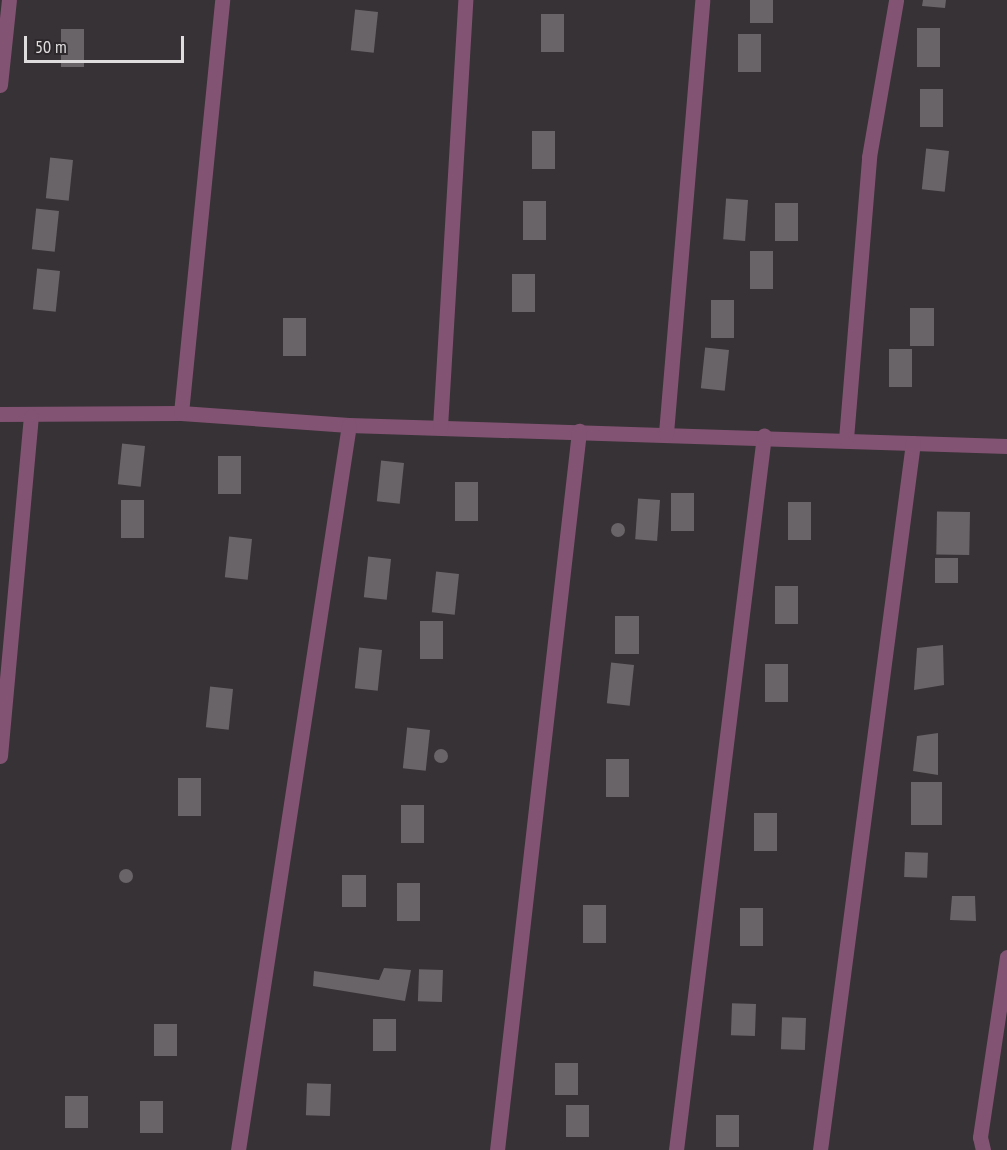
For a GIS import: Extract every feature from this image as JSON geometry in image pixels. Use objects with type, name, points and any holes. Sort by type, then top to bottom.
[{"type":"street","points":[[0,86],[9,0]]},
{"type":"street","points":[[181,413],[222,0]]},
{"type":"street","points":[[440,427],[465,0]]},
{"type":"street","points":[[666,433],[702,0]]},
{"type":"street","points":[[846,439],[869,157],[896,0]]},
{"type":"street","points":[[0,414],[31,416],[181,413],[349,425],[764,435],[1007,446]]},
{"type":"street","points":[[0,756],[31,416]]},
{"type":"street","points":[[238,1150],[349,425]]},
{"type":"street","points":[[496,1150],[579,431]]},
{"type":"street","points":[[676,1150],[764,435]]},
{"type":"street","points":[[820,1150],[913,443]]},
{"type":"street","points":[[983,1150],[981,1137],[1007,957]]},
{"type":"building","points":[[750,0],[773,0],[773,23],[750,23]]},
{"type":"building","points":[[923,0],[946,0],[945,8],[922,6]]},
{"type":"building","points":[[355,10],[378,12],[374,53],[351,50]]},
{"type":"building","points":[[541,14],[564,14],[564,52],[541,52]]},
{"type":"building","points":[[917,28],[940,28],[940,67],[917,67]]},
{"type":"building","points":[[61,29],[84,29],[84,67],[61,67]]},
{"type":"building","points":[[738,34],[761,34],[761,72],[738,72]]},
{"type":"building","points":[[920,89],[943,89],[943,127],[920,127]]},
{"type":"building","points":[[532,131],[555,131],[555,169],[532,169]]},
{"type":"building","points":[[926,149],[949,151],[945,192],[922,189]]},
{"type":"building","points":[[50,158],[73,160],[69,201],[46,198]]},
{"type":"building","points":[[726,198],[748,200],[745,241],[723,239]]},
{"type":"building","points":[[523,201],[546,201],[546,240],[523,240]]},
{"type":"building","points":[[775,203],[798,203],[798,241],[775,241]]},
{"type":"building","points":[[36,209],[59,211],[55,252],[32,249]]},
{"type":"building","points":[[750,251],[773,251],[773,289],[750,289]]},
{"type":"building","points":[[37,269],[60,271],[56,312],[33,309]]},
{"type":"building","points":[[512,274],[535,274],[535,312],[512,312]]},
{"type":"building","points":[[711,300],[734,300],[734,338],[711,338]]},
{"type":"building","points":[[910,308],[934,308],[934,346],[910,346]]},
{"type":"building","points":[[283,318],[306,318],[306,356],[283,356]]},
{"type":"building","points":[[705,347],[729,350],[725,391],[701,388]]},
{"type":"building","points":[[889,349],[912,349],[912,387],[889,387]]},
{"type":"building","points":[[122,444],[145,446],[141,487],[118,484]]},
{"type":"building","points":[[218,456],[241,456],[241,494],[218,494]]},
{"type":"building","points":[[381,461],[404,463],[400,504],[377,501]]},
{"type":"building","points":[[455,482],[478,482],[478,521],[455,521]]},
{"type":"building","points":[[671,493],[694,493],[694,531],[671,531]]},
{"type":"building","points":[[638,498],[660,500],[657,541],[635,539]]},
{"type":"building","points":[[121,500],[144,500],[144,538],[121,538]]},
{"type":"building","points":[[788,502],[811,502],[811,540],[788,540]]},
{"type":"building","points":[[937,511],[970,512],[969,555],[936,554]]},
{"type":"building","points":[[615,523],[621,523],[625,530],[621,537],[615,537],[611,533],[611,527]]},
{"type":"building","points":[[229,537],[252,539],[248,580],[225,577]]},
{"type":"building","points":[[368,557],[391,559],[387,600],[364,597]]},
{"type":"building","points":[[935,558],[958,558],[958,583],[935,583]]},
{"type":"building","points":[[436,572],[459,574],[455,615],[432,612]]},
{"type":"building","points":[[775,586],[798,586],[798,624],[775,624]]},
{"type":"building","points":[[615,616],[639,616],[639,654],[615,654]]},
{"type":"building","points":[[420,621],[443,621],[443,659],[420,659]]},
{"type":"building","points":[[943,645],[944,685],[914,690],[917,648]]},
{"type":"building","points":[[359,648],[382,650],[378,691],[355,688]]},
{"type":"building","points":[[611,663],[634,665],[630,706],[607,703]]},
{"type":"building","points":[[765,664],[788,664],[788,702],[765,702]]},
{"type":"building","points":[[210,687],[233,689],[229,730],[206,727]]},
{"type":"building","points":[[407,728],[430,730],[426,771],[403,768]]},
{"type":"building","points":[[938,733],[938,775],[913,771],[917,736]]},
{"type":"building","points":[[438,749],[444,749],[448,756],[444,763],[438,763],[434,759],[434,753]]},
{"type":"building","points":[[606,759],[629,759],[629,797],[606,797]]},
{"type":"building","points":[[178,778],[201,778],[201,816],[178,816]]},
{"type":"building","points":[[911,782],[942,782],[942,825],[911,825]]},
{"type":"building","points":[[401,805],[424,805],[424,843],[401,843]]},
{"type":"building","points":[[754,813],[777,813],[777,851],[754,851]]},
{"type":"building","points":[[905,852],[928,853],[927,878],[904,877]]},
{"type":"building","points":[[123,869],[129,869],[133,876],[129,883],[123,883],[119,879],[119,873]]},
{"type":"building","points":[[342,875],[366,875],[366,907],[342,907]]},
{"type":"building","points":[[397,883],[420,883],[420,921],[397,921]]},
{"type":"building","points":[[952,896],[975,896],[976,921],[950,920]]},
{"type":"building","points":[[583,905],[606,905],[606,943],[583,943]]},
{"type":"building","points":[[740,908],[763,908],[763,946],[740,946]]},
{"type":"building","points":[[384,968],[411,970],[405,1001],[313,986],[314,971],[379,980]]},
{"type":"building","points":[[419,969],[443,970],[442,1002],[418,1001]]},
{"type":"building","points":[[732,1003],[756,1004],[755,1036],[731,1035]]},
{"type":"building","points":[[782,1017],[806,1018],[805,1050],[781,1049]]},
{"type":"building","points":[[373,1019],[396,1019],[396,1051],[373,1051]]},
{"type":"building","points":[[154,1024],[177,1024],[177,1056],[154,1056]]},
{"type":"building","points":[[555,1063],[578,1063],[578,1095],[555,1095]]},
{"type":"building","points":[[307,1083],[331,1084],[330,1116],[306,1115]]},
{"type":"building","points":[[65,1096],[88,1096],[88,1128],[65,1128]]},
{"type":"building","points":[[140,1101],[163,1101],[163,1133],[140,1133]]},
{"type":"building","points":[[566,1105],[589,1105],[589,1137],[566,1137]]},
{"type":"building","points":[[716,1115],[739,1115],[739,1147],[716,1147]]}]
